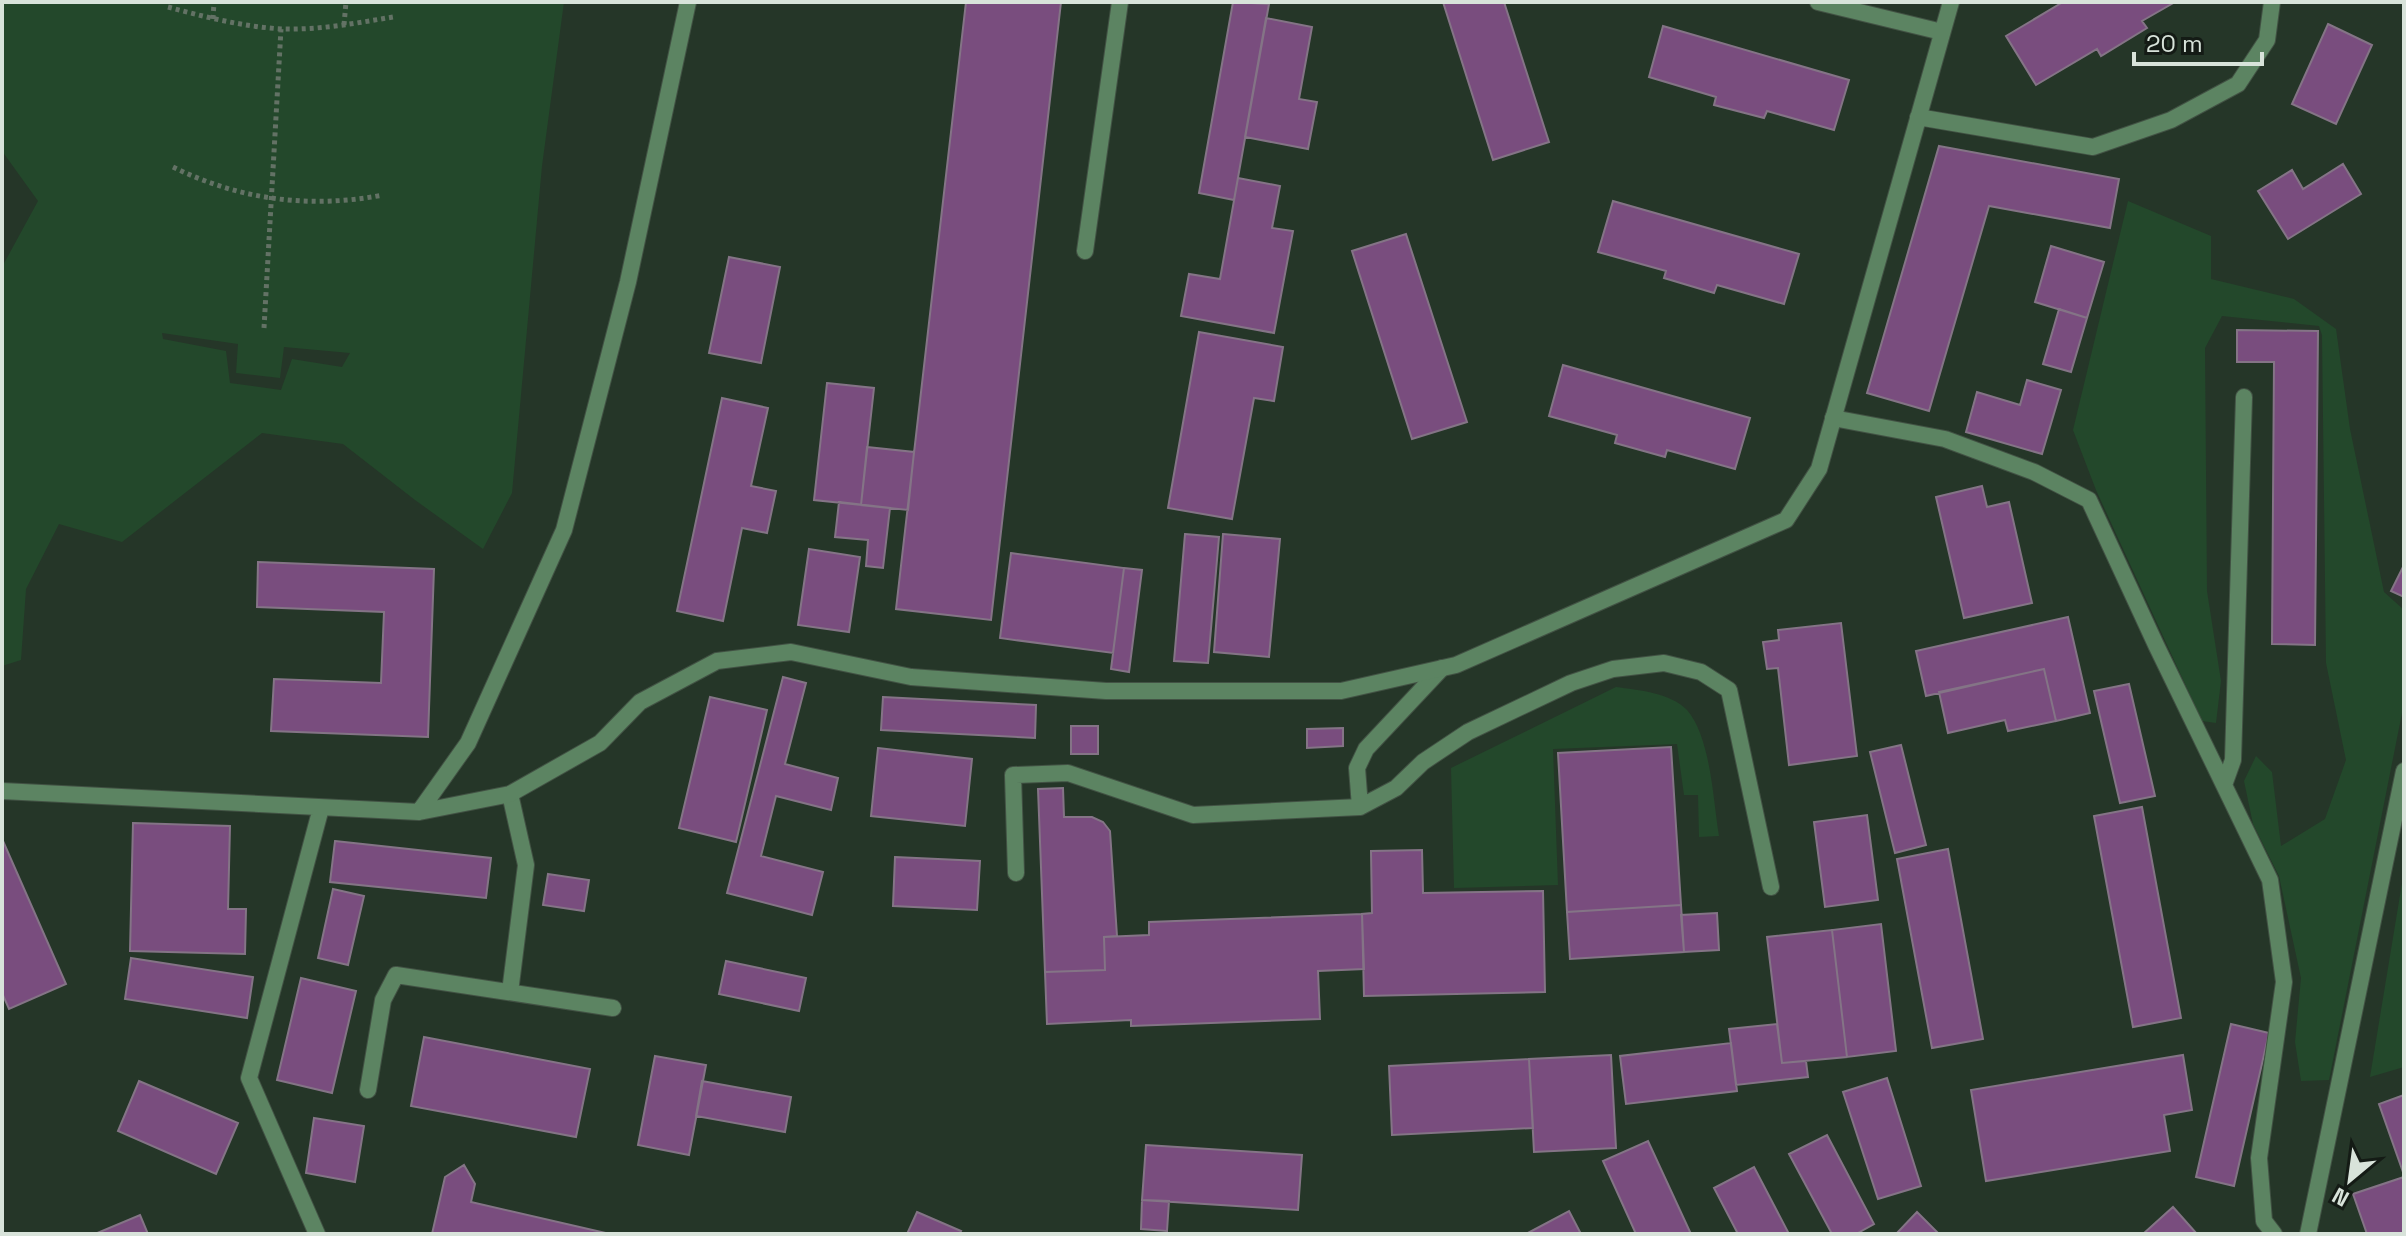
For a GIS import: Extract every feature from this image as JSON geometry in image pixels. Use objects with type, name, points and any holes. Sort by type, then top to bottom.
[{"type":"street","points":[[419,812],[468,743],[564,530],[628,282],[688,2]]},
{"type":"street","points":[[1085,251],[1120,2]]},
{"type":"street","points":[[1818,2],[1942,32]]},
{"type":"street","points":[[2,791],[419,812],[510,794],[600,743],[640,702],[717,661],[791,652],[911,677],[1106,691],[1341,691],[1456,665],[1786,520],[1819,469],[1951,2]]},
{"type":"street","points":[[1918,117],[2093,147],[2171,120],[2238,84],[2267,40],[2272,2]]},
{"type":"street","points":[[2224,785],[2233,760],[2244,397]]},
{"type":"street","points":[[1833,418],[1945,439],[2034,472],[2089,500],[2270,880],[2284,982],[2259,1158],[2264,1221],[2274,1234]]},
{"type":"street","points":[[1016,873],[1013,775],[1068,773],[1193,815],[1360,807],[1396,788],[1423,762],[1468,732],[1571,683],[1613,669],[1664,663],[1701,672],[1729,690],[1771,887]]},
{"type":"street","points":[[1360,807],[1357,768],[1366,749],[1442,668]]},
{"type":"street","points":[[2308,1234],[2404,771]]},
{"type":"street","points":[[510,794],[526,865],[510,992]]},
{"type":"street","points":[[317,1234],[249,1078],[321,808]]},
{"type":"street","points":[[368,1090],[383,1000],[396,975],[613,1008]]},
{"type":"path","points":[[213,19],[214,2]]},
{"type":"path","points":[[344,25],[346,2]]},
{"type":"path","points":[[168,7],[213,19],[281,29],[344,25],[393,17]]},
{"type":"path","points":[[264,328],[281,29]]},
{"type":"path","points":[[173,167],[220,187],[273,200],[348,201],[383,195]]},
{"type":"green space","points":[[2,2],[564,2],[542,166],[512,493],[483,549],[343,444],[262,433],[122,542],[59,524],[26,589],[21,660],[2,666],[2,267],[38,201],[2,151]],"holes":[[[162,333],[238,344],[236,373],[280,378],[284,347],[350,353],[342,367],[292,359],[281,390],[230,383],[226,351],[163,339]]]},
{"type":"green space","points":[[2128,201],[2211,236],[2211,279],[2294,299],[2336,329],[2350,429],[2384,592],[2404,610],[2404,703],[2329,1080],[2301,1081],[2295,1042],[2301,978],[2279,876],[2253,824],[2244,781],[2256,756],[2272,772],[2281,846],[2325,819],[2346,760],[2326,663],[2322,335],[2319,326],[2222,316],[2205,348],[2207,591],[2221,681],[2216,723],[2202,721],[2096,490],[2073,430]]},
{"type":"green space","points":[[1616,687],[1663,696],[1687,710],[1695,722],[1706,753],[1719,836],[1699,837],[1698,795],[1684,795],[1677,744],[1553,749],[1558,885],[1454,888],[1451,768]]},
{"type":"green space","points":[[2404,871],[2404,1067],[2370,1077]]},
{"type":"building","points":[[966,2],[1061,2],[991,620],[896,609]]},
{"type":"building","points":[[1233,2],[1269,4],[1234,200],[1199,193]]},
{"type":"building","points":[[1443,2],[1504,2],[1549,142],[1493,160]]},
{"type":"building","points":[[2063,2],[2175,2],[2142,21],[2147,28],[2101,56],[2097,49],[2036,85],[2006,36]]},
{"type":"building","points":[[1266,18],[1312,27],[1299,99],[1317,102],[1308,149],[1245,137]]},
{"type":"building","points":[[2328,24],[2372,45],[2336,124],[2292,104]]},
{"type":"building","points":[[1663,26],[1849,80],[1834,130],[1767,111],[1764,118],[1714,105],[1716,97],[1649,77]]},
{"type":"building","points":[[1939,146],[2119,179],[2110,228],[1989,206],[1929,411],[1867,393]]},
{"type":"building","points":[[2343,164],[2361,194],[2288,239],[2258,191],[2292,170],[2303,189]]},
{"type":"building","points":[[1238,178],[1280,186],[1272,228],[1293,231],[1274,333],[1181,316],[1189,274],[1220,279]]},
{"type":"building","points":[[1613,201],[1799,254],[1784,304],[1717,285],[1714,293],[1664,278],[1666,271],[1598,252]]},
{"type":"building","points":[[1406,234],[1467,422],[1412,439],[1352,251]]},
{"type":"building","points":[[2051,246],[2104,262],[2087,318],[2035,302]]},
{"type":"building","points":[[729,257],[780,267],[761,363],[709,353]]},
{"type":"building","points":[[2059,309],[2087,318],[2071,372],[2043,364]]},
{"type":"building","points":[[2237,330],[2318,331],[2315,645],[2272,644],[2274,362],[2237,362]]},
{"type":"building","points":[[1199,332],[1283,347],[1274,401],[1254,398],[1232,519],[1168,508]]},
{"type":"building","points":[[1563,365],[1750,418],[1735,469],[1667,450],[1665,457],[1615,443],[1617,435],[1549,416]]},
{"type":"building","points":[[2027,380],[2061,390],[2042,454],[1966,432],[1977,392],[2020,405]]},
{"type":"building","points":[[827,383],[874,388],[861,505],[814,500]]},
{"type":"building","points":[[722,398],[768,408],[751,486],[776,491],[767,533],[742,528],[723,621],[677,611]]},
{"type":"building","points":[[867,447],[914,452],[908,510],[861,505]]},
{"type":"building","points":[[1982,486],[1987,507],[2009,502],[2032,603],[1964,618],[1936,497]]},
{"type":"building","points":[[839,502],[890,508],[883,568],[866,566],[868,540],[835,537]]},
{"type":"building","points":[[1185,534],[1219,537],[1208,663],[1174,661]]},
{"type":"building","points":[[1223,534],[1280,539],[1269,657],[1214,652]]},
{"type":"building","points":[[809,549],[860,557],[849,632],[798,625]]},
{"type":"building","points":[[1011,553],[1124,568],[1113,653],[1000,638]]},
{"type":"building","points":[[258,562],[434,569],[428,737],[271,731],[274,679],[381,683],[384,612],[257,607]]},
{"type":"building","points":[[2404,565],[2404,597],[2391,591]]},
{"type":"building","points":[[1124,568],[1142,570],[1129,672],[1111,669]]},
{"type":"building","points":[[2068,617],[2090,713],[2056,721],[2044,669],[1926,696],[1916,651]]},
{"type":"building","points":[[1841,623],[1857,756],[1789,765],[1778,668],[1767,669],[1763,642],[1779,640],[1778,630]]},
{"type":"building","points":[[2044,669],[2056,721],[2008,731],[2005,720],[1948,733],[1939,692]]},
{"type":"building","points":[[783,677],[806,683],[785,764],[838,778],[831,810],[776,796],[761,856],[823,872],[812,915],[727,893]]},
{"type":"building","points":[[2129,684],[2155,796],[2120,803],[2094,691]]},
{"type":"building","points":[[710,697],[767,710],[736,842],[679,828]]},
{"type":"building","points":[[883,697],[1036,705],[1035,738],[881,730]]},
{"type":"building","points":[[1071,726],[1098,726],[1098,754],[1071,754]]},
{"type":"building","points":[[1343,728],[1343,746],[1307,748],[1307,729]]},
{"type":"building","points":[[1901,745],[1926,845],[1895,853],[1870,752]]},
{"type":"building","points":[[1671,747],[1681,905],[1567,912],[1558,753]]},
{"type":"building","points":[[878,748],[972,759],[965,826],[871,816]]},
{"type":"building","points":[[1063,788],[1064,817],[1092,817],[1103,822],[1110,831],[1117,936],[1104,937],[1105,970],[1045,972],[1038,789]]},
{"type":"building","points":[[2142,807],[2181,1018],[2133,1027],[2094,816]]},
{"type":"building","points":[[1867,815],[1878,900],[1825,907],[1814,822]]},
{"type":"building","points":[[133,823],[230,826],[228,909],[246,909],[245,954],[130,951]]},
{"type":"building","points":[[3,841],[66,984],[9,1009],[2,993]]},
{"type":"building","points":[[335,841],[491,858],[486,898],[330,882]]},
{"type":"building","points":[[1948,849],[1983,1039],[1932,1048],[1897,859]]},
{"type":"building","points":[[1422,850],[1423,893],[1543,891],[1545,992],[1364,996],[1362,914],[1372,913],[1371,851]]},
{"type":"building","points":[[895,857],[980,861],[977,910],[893,906]]},
{"type":"building","points":[[548,874],[589,880],[584,911],[543,905]]},
{"type":"building","points":[[333,889],[364,896],[348,965],[318,958]]},
{"type":"building","points":[[1681,905],[1684,952],[1570,959],[1567,912]]},
{"type":"building","points":[[1717,913],[1719,950],[1684,952],[1681,915]]},
{"type":"building","points":[[1362,914],[1364,969],[1318,971],[1320,1019],[1131,1026],[1131,1020],[1047,1024],[1045,972],[1105,970],[1104,937],[1149,935],[1149,922]]},
{"type":"building","points":[[1881,924],[1896,1051],[1847,1057],[1832,930]]},
{"type":"building","points":[[1832,930],[1847,1057],[1782,1063],[1767,937]]},
{"type":"building","points":[[131,958],[253,977],[247,1018],[125,999]]},
{"type":"building","points":[[726,961],[806,978],[799,1011],[719,994]]},
{"type":"building","points":[[301,978],[356,991],[332,1093],[277,1080]]},
{"type":"building","points":[[1777,1024],[1782,1063],[1806,1061],[1808,1077],[1736,1085],[1729,1029]]},
{"type":"building","points":[[2231,1024],[2269,1033],[2234,1186],[2196,1177]]},
{"type":"building","points":[[424,1037],[590,1069],[576,1137],[411,1106]]},
{"type":"building","points":[[1731,1043],[1737,1091],[1626,1104],[1620,1056]]},
{"type":"building","points":[[1611,1055],[1616,1148],[1534,1152],[1529,1059]]},
{"type":"building","points":[[2183,1055],[2192,1110],[2164,1115],[2170,1151],[1986,1181],[1971,1090]]},
{"type":"building","points":[[655,1056],[706,1065],[689,1155],[638,1145]]},
{"type":"building","points":[[1529,1059],[1533,1128],[1392,1135],[1389,1066]]},
{"type":"building","points":[[1887,1078],[1921,1186],[1878,1199],[1843,1092]]},
{"type":"building","points":[[139,1081],[238,1123],[216,1174],[118,1131]]},
{"type":"building","points":[[702,1081],[791,1097],[785,1132],[696,1116]]},
{"type":"building","points":[[2404,1095],[2404,1175],[2379,1104]]},
{"type":"building","points":[[314,1118],[364,1126],[355,1182],[306,1173]]},
{"type":"building","points":[[1827,1135],[1874,1224],[1856,1234],[1832,1234],[1789,1154]]},
{"type":"building","points":[[1648,1141],[1691,1234],[1636,1234],[1603,1161]]},
{"type":"building","points":[[1146,1145],[1302,1155],[1298,1210],[1142,1200]]},
{"type":"building","points":[[464,1165],[475,1184],[471,1202],[610,1234],[432,1234],[445,1177]]},
{"type":"building","points":[[1754,1167],[1789,1234],[1738,1234],[1714,1188]]},
{"type":"building","points":[[2404,1177],[2404,1234],[2367,1234],[2353,1194]]},
{"type":"building","points":[[1142,1200],[1169,1201],[1167,1231],[1141,1229]]},
{"type":"building","points":[[2173,1207],[2197,1234],[2143,1234]]},
{"type":"building","points":[[1569,1211],[1581,1234],[1526,1234]]},
{"type":"building","points":[[917,1212],[961,1231],[959,1234],[907,1234]]},
{"type":"building","points":[[1917,1212],[1939,1234],[1896,1234]]},
{"type":"building","points":[[140,1215],[148,1234],[95,1234]]}]
